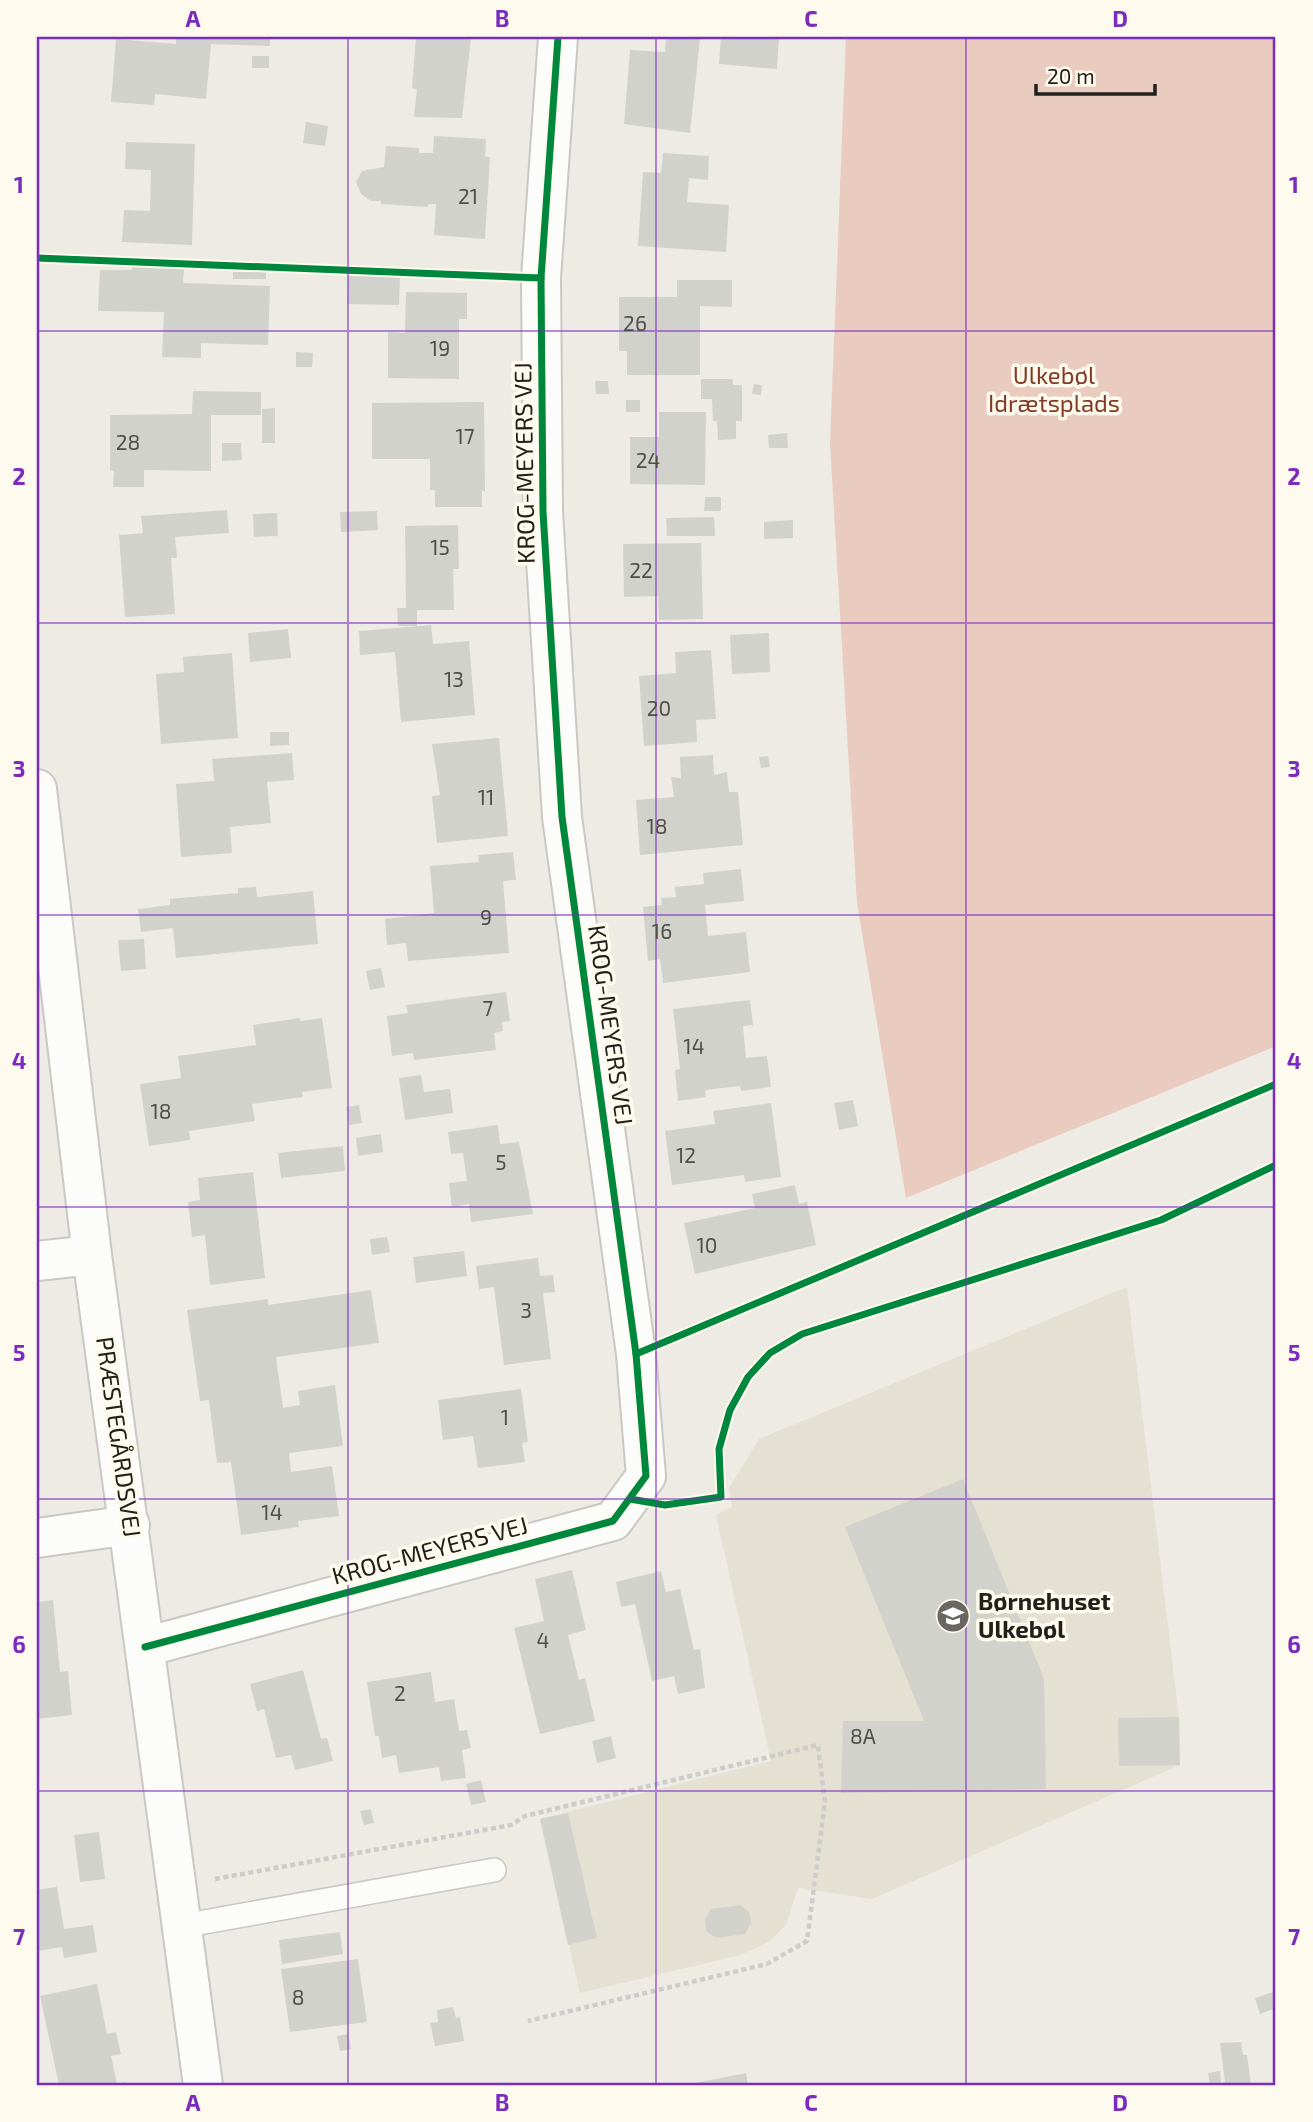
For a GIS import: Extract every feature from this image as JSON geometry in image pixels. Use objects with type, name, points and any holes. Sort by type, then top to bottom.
[{"type":"street","name":"KROG-MEYERS VEJ","points":[[145,1647],[613,1521],[646,1476],[636,1354],[560,789],[543,512],[541,291],[558,37]]},
{"type":"street","name":"PRÆSTEGÅRDSVEJ","points":[[37,789],[92,1255],[203,2085]]},
{"type":"street","points":[[37,1261],[92,1255]]},
{"type":"street","points":[[37,1538],[130,1525]]},
{"type":"lane","points":[[182,1926],[494,1870]]},
{"type":"path","points":[[176,1886],[511,1825],[526,1816],[818,1745],[825,1802],[807,1941],[767,1964],[528,2021]]},
{"type":"shaded area","name":"Børnehuset Ulkebøl","points":[[1127,1287],[1179,1717],[1180,1765],[872,1899],[798,1888],[786,1925],[769,1942],[740,1955],[580,1993],[540,1819],[771,1761],[716,1515],[732,1507],[729,1488],[759,1439]]},
{"type":"green space","name":"Ulkebøl Idrætsplads","points":[[846,37],[1276,37],[1276,1046],[906,1198],[857,903],[830,443]]},
{"type":"building","points":[[176,37],[270,37],[270,46],[211,44],[206,99],[155,94],[154,105],[111,102],[116,39],[176,44]]},
{"type":"building","points":[[416,37],[471,37],[462,118],[414,117],[417,89],[412,88]]},
{"type":"building","points":[[666,37],[700,39],[690,133],[624,124],[630,50],[665,52]]},
{"type":"building","points":[[721,37],[779,37],[777,69],[719,64]]},
{"type":"building","points":[[252,56],[269,56],[269,68],[252,68]]},
{"type":"building","points":[[306,122],[328,126],[325,146],[303,143]]},
{"type":"building","points":[[434,136],[486,139],[485,157],[490,157],[485,239],[434,235],[436,204],[428,204],[428,207],[381,204],[381,201],[371,201],[361,194],[356,182],[362,171],[384,167],[386,146],[419,148],[419,153],[433,153]]},
{"type":"building","points":[[126,142],[195,144],[192,245],[122,242],[124,210],[150,211],[151,170],[125,169]]},
{"type":"building","points":[[663,153],[709,156],[708,180],[689,178],[687,202],[729,205],[726,252],[638,246],[643,172],[661,173]]},
{"type":"building","points":[[132,266],[184,268],[183,283],[270,286],[268,345],[201,343],[201,358],[162,357],[164,312],[98,311],[100,270],[132,270]]},
{"type":"building","points":[[233,272],[266,272],[266,279],[233,279]]},
{"type":"building","points":[[348,272],[400,274],[399,305],[347,304]]},
{"type":"building","points":[[677,280],[732,280],[732,307],[700,306],[700,375],[627,375],[627,351],[619,351],[619,297],[677,297]]},
{"type":"building","points":[[406,292],[467,293],[467,319],[459,319],[459,379],[388,378],[388,332],[405,333]]},
{"type":"building","points":[[296,352],[313,353],[312,367],[296,367]]},
{"type":"building","points":[[701,379],[733,379],[733,385],[742,385],[742,421],[736,421],[736,439],[718,440],[717,421],[713,421],[712,399],[701,399]]},
{"type":"building","points":[[595,381],[608,381],[609,394],[596,394]]},
{"type":"building","points":[[754,384],[762,385],[761,395],[752,394]]},
{"type":"building","points":[[193,391],[261,392],[261,415],[211,415],[211,471],[144,470],[144,487],[113,487],[114,471],[110,470],[110,415],[192,414]]},
{"type":"building","points":[[626,400],[640,400],[640,412],[626,412]]},
{"type":"building","points":[[484,402],[485,491],[482,491],[482,507],[435,507],[435,490],[430,490],[430,459],[372,459],[372,403]]},
{"type":"building","points":[[275,408],[275,443],[262,443],[262,409]]},
{"type":"building","points":[[659,412],[706,412],[705,485],[630,484],[630,437],[659,437]]},
{"type":"building","points":[[787,433],[788,448],[769,448],[768,435]]},
{"type":"building","points":[[222,443],[241,443],[242,460],[222,461]]},
{"type":"building","points":[[705,497],[721,497],[721,511],[704,511]]},
{"type":"building","points":[[227,510],[229,533],[175,537],[177,558],[171,558],[175,614],[125,617],[119,535],[143,533],[141,516]]},
{"type":"building","points":[[377,511],[378,530],[341,532],[340,512]]},
{"type":"building","points":[[277,513],[278,536],[254,537],[253,514]]},
{"type":"building","points":[[714,517],[715,536],[667,536],[666,518]]},
{"type":"building","points":[[793,520],[793,538],[764,539],[764,522]]},
{"type":"building","points":[[458,525],[459,569],[453,569],[454,610],[417,610],[417,626],[398,626],[397,608],[406,608],[405,526]]},
{"type":"building","points":[[701,543],[703,619],[659,620],[658,596],[624,597],[623,544]]},
{"type":"building","points":[[431,625],[433,644],[469,641],[475,715],[401,722],[395,652],[360,655],[359,631]]},
{"type":"building","points":[[288,629],[291,658],[250,662],[248,633]]},
{"type":"building","points":[[769,633],[770,672],[732,674],[730,635]]},
{"type":"building","points":[[711,650],[716,719],[696,720],[697,742],[644,746],[639,676],[676,673],[675,652]]},
{"type":"building","points":[[232,653],[238,738],[161,744],[156,674],[184,672],[183,657]]},
{"type":"building","points":[[270,732],[289,732],[289,745],[270,746]]},
{"type":"building","points":[[499,738],[508,836],[437,843],[432,796],[440,795],[432,744]]},
{"type":"building","points":[[292,753],[294,780],[267,782],[271,823],[230,827],[232,853],[181,857],[176,784],[214,781],[212,759]]},
{"type":"building","points":[[713,755],[714,775],[727,772],[729,792],[738,792],[743,845],[640,855],[636,800],[674,797],[671,777],[681,778],[680,757]]},
{"type":"building","points":[[768,756],[770,767],[761,768],[759,757]]},
{"type":"building","points":[[513,852],[516,880],[503,881],[509,953],[408,961],[406,943],[387,945],[385,919],[434,913],[430,866],[479,862],[478,855]]},
{"type":"building","points":[[741,869],[744,901],[705,905],[708,936],[746,932],[750,972],[663,983],[660,959],[648,961],[643,907],[662,905],[661,898],[676,897],[675,887],[704,884],[703,873]]},
{"type":"building","points":[[256,887],[257,897],[313,891],[318,944],[176,958],[173,928],[141,932],[138,909],[170,905],[170,899],[238,893],[238,888]]},
{"type":"building","points":[[144,939],[146,969],[121,971],[118,940]]},
{"type":"building","points":[[381,968],[385,987],[370,990],[366,971]]},
{"type":"building","points":[[506,992],[510,1021],[502,1022],[503,1031],[494,1033],[496,1050],[414,1060],[413,1053],[392,1056],[387,1016],[408,1013],[406,1005]]},
{"type":"building","points":[[750,1000],[753,1025],[743,1026],[746,1058],[767,1056],[771,1087],[741,1091],[740,1086],[705,1090],[706,1097],[678,1101],[675,1070],[680,1069],[673,1009]]},
{"type":"building","points":[[300,1018],[300,1021],[322,1018],[332,1088],[302,1092],[303,1097],[252,1104],[255,1121],[189,1131],[190,1140],[149,1146],[140,1084],[181,1078],[178,1056],[256,1045],[253,1025]]},
{"type":"building","points":[[421,1075],[424,1092],[450,1089],[453,1113],[405,1120],[399,1078]]},
{"type":"building","points":[[853,1100],[858,1126],[839,1130],[834,1103]]},
{"type":"building","points":[[771,1103],[781,1177],[745,1182],[744,1175],[672,1185],[665,1131],[715,1124],[713,1111]]},
{"type":"building","points":[[359,1105],[362,1123],[349,1125],[346,1107]]},
{"type":"building","points":[[498,1125],[500,1144],[519,1142],[533,1214],[471,1222],[469,1204],[452,1207],[449,1183],[467,1181],[463,1153],[451,1154],[448,1132]]},
{"type":"building","points":[[381,1134],[383,1152],[358,1156],[356,1138]]},
{"type":"building","points":[[343,1146],[345,1171],[281,1178],[278,1153]]},
{"type":"building","points":[[253,1172],[265,1278],[210,1285],[205,1235],[192,1237],[188,1202],[200,1200],[198,1178]]},
{"type":"building","points":[[795,1185],[799,1204],[807,1202],[816,1245],[695,1274],[684,1223],[755,1208],[752,1194]]},
{"type":"building","points":[[387,1237],[390,1252],[372,1255],[370,1239]]},
{"type":"building","points":[[464,1251],[467,1276],[416,1283],[413,1257]]},
{"type":"building","points":[[538,1258],[540,1276],[553,1275],[555,1292],[543,1293],[551,1359],[504,1365],[494,1287],[479,1289],[476,1266]]},
{"type":"building","points":[[371,1290],[379,1343],[276,1357],[283,1408],[300,1405],[298,1391],[335,1385],[343,1446],[289,1453],[291,1472],[332,1466],[339,1516],[298,1521],[299,1527],[241,1535],[231,1462],[217,1463],[209,1400],[200,1401],[187,1310],[268,1299],[268,1305]]},
{"type":"building","points":[[521,1389],[528,1442],[522,1443],[525,1462],[478,1468],[473,1436],[443,1440],[438,1400]]},
{"type":"building","points":[[963,1479],[1044,1679],[1046,1789],[841,1793],[843,1721],[924,1721],[845,1527]]},
{"type":"building","points":[[572,1570],[586,1630],[568,1635],[579,1680],[585,1678],[595,1721],[540,1734],[514,1628],[544,1621],[535,1579]]},
{"type":"building","points":[[661,1571],[666,1592],[680,1589],[694,1650],[700,1649],[705,1688],[678,1694],[674,1676],[652,1681],[635,1604],[621,1607],[616,1582]]},
{"type":"building","points":[[53,1600],[60,1672],[68,1671],[72,1715],[37,1719],[37,1602]]},
{"type":"building","points":[[303,1670],[321,1739],[327,1738],[333,1761],[295,1770],[291,1755],[276,1758],[264,1709],[257,1711],[250,1684]]},
{"type":"building","points":[[431,1672],[435,1702],[454,1699],[459,1731],[467,1730],[471,1748],[462,1750],[466,1778],[441,1781],[439,1767],[399,1773],[396,1755],[382,1758],[379,1736],[375,1736],[367,1682]]},
{"type":"building","points":[[1179,1717],[1180,1765],[1119,1766],[1118,1718]]},
{"type":"building","points":[[611,1736],[616,1758],[597,1763],[592,1741]]},
{"type":"building","points":[[481,1780],[486,1802],[471,1805],[466,1784]]},
{"type":"building","points":[[371,1809],[374,1823],[364,1825],[360,1811]]},
{"type":"building","points":[[568,1813],[597,1938],[568,1945],[540,1819]]},
{"type":"building","points":[[99,1832],[105,1879],[80,1882],[74,1835]]},
{"type":"building","points":[[57,1887],[64,1929],[93,1925],[97,1952],[64,1958],[62,1947],[37,1951],[37,1890]]},
{"type":"building","points":[[741,1905],[749,1912],[751,1923],[745,1934],[716,1938],[706,1931],[705,1919],[711,1909]]},
{"type":"building","points":[[340,1932],[343,1954],[282,1964],[279,1940]]},
{"type":"building","points":[[358,1959],[367,2022],[290,2032],[281,1969]]},
{"type":"building","points":[[97,1984],[107,2034],[116,2032],[121,2054],[111,2056],[117,2084],[125,2082],[125,2085],[59,2085],[40,1996]]},
{"type":"building","points":[[1276,1991],[1276,2008],[1260,2014],[1255,1998]]},
{"type":"building","points":[[453,2007],[456,2018],[460,2017],[464,2041],[435,2046],[430,2023],[438,2022],[437,2010]]},
{"type":"building","points":[[348,2034],[351,2049],[340,2051],[337,2036]]},
{"type":"building","points":[[1241,2042],[1243,2055],[1247,2055],[1251,2085],[1210,2085],[1208,2073],[1220,2071],[1221,2083],[1225,2082],[1220,2043]]},
{"type":"building","points":[[746,2073],[748,2085],[690,2085],[690,2084]]},
{"type":"cycle path","points":[[145,1647],[613,1521],[646,1476],[636,1354],[562,817],[543,512],[541,278],[558,37]]},
{"type":"cycle path","points":[[37,258],[541,278]]},
{"type":"cycle path","points":[[636,1354],[1276,1084]]},
{"type":"cycle path","points":[[630,1499],[665,1505],[721,1497],[719,1449],[730,1410],[748,1377],[770,1353],[802,1334],[1161,1220],[1276,1165]]},
{"type":"place","name":"Børnehuset Ulkebøl","points":[[953,1616]]}]
